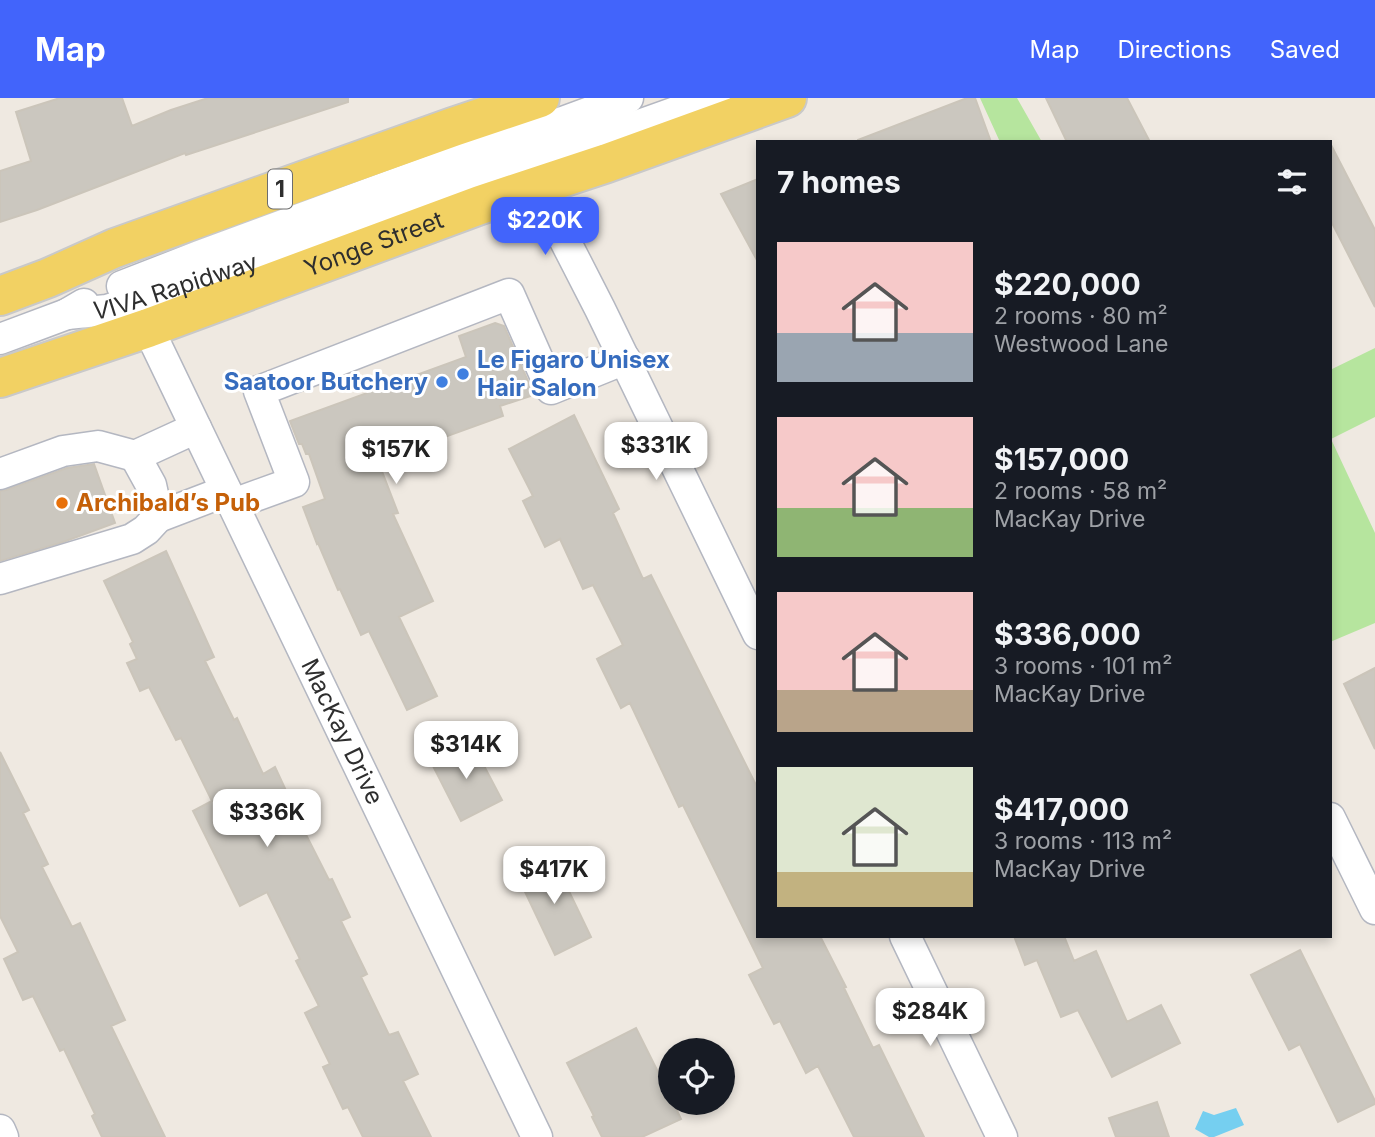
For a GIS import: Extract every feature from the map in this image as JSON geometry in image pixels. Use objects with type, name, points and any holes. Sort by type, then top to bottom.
[{"type":"main road","name":"Yonge Street","points":[[0,296],[115,248],[440,131],[528,131],[607,163],[787,98]]},
{"type":"main road","name":"Yonge Street","points":[[0,378],[148,328],[480,205],[528,131]]},
{"type":"street","name":"VIVA Rapidway","points":[[0,339],[67,314],[107,310],[241,267],[528,131],[628,98]]},
{"type":"street","name":"VIVA Rapidway","points":[[528,131],[715,98]]},
{"type":"street","points":[[528,131],[558,227],[751,601],[756,625]]},
{"type":"street","points":[[0,579],[132,539],[146,530],[158,517],[294,482],[258,391],[509,294],[551,389],[625,359]]},
{"type":"street","name":"MacKay Drive","points":[[148,328],[537,1137]]},
{"type":"street","points":[[0,474],[63,451],[98,446],[135,456],[196,428]]},
{"type":"street","points":[[135,456],[151,485],[158,517]]},
{"type":"street","points":[[1332,822],[1375,909]]},
{"type":"street","points":[[906,938],[1002,1137]]},
{"type":"street","points":[[0,1130],[3,1137]]},
{"type":"green space","points":[[980,98],[1017,98],[1041,140],[999,140]]},
{"type":"green space","points":[[1375,348],[1375,417],[1332,438],[1332,369]]},
{"type":"green space","points":[[1332,441],[1375,533],[1375,623],[1332,641]]},
{"type":"water","points":[[1236,1108],[1244,1125],[1214,1137],[1195,1129],[1203,1111],[1214,1115]]},
{"type":"building","points":[[60,98],[122,98],[132,126],[208,98],[348,98],[348,102],[186,155],[185,153],[0,222],[0,171],[31,161],[16,112]]},
{"type":"building","points":[[967,98],[975,98],[990,140],[858,140]]},
{"type":"building","points":[[1046,98],[1127,98],[1149,140],[1066,140]]},
{"type":"building","points":[[1332,147],[1375,230],[1375,307],[1332,223]]},
{"type":"building","points":[[756,180],[756,258],[721,194]]},
{"type":"building","points":[[495,323],[504,326],[534,395],[500,406],[503,416],[378,461],[398,513],[393,514],[433,601],[399,617],[437,696],[407,710],[369,631],[361,635],[317,544],[303,507],[325,499],[309,454],[306,454],[302,444],[299,444],[290,421],[466,357],[459,336]]},
{"type":"building","points":[[574,415],[619,509],[613,513],[643,579],[651,575],[756,785],[756,938],[821,938],[873,1048],[879,1045],[924,1137],[854,1137],[818,1066],[806,1073],[780,1021],[774,1024],[749,975],[763,968],[683,805],[679,807],[630,703],[621,708],[597,659],[623,645],[593,585],[583,589],[560,539],[545,547],[523,501],[533,496],[509,449]]},
{"type":"building","points":[[94,464],[115,523],[0,561],[0,491],[67,468]]},
{"type":"building","points":[[166,551],[214,657],[205,661],[234,720],[237,718],[263,774],[275,767],[295,813],[350,917],[341,921],[367,974],[361,977],[389,1035],[398,1032],[418,1074],[403,1081],[431,1137],[363,1137],[348,1107],[343,1109],[323,1067],[330,1064],[305,1013],[319,1006],[296,961],[300,959],[267,892],[240,906],[193,811],[212,801],[181,738],[176,740],[149,687],[140,691],[127,663],[137,659],[130,644],[133,642],[104,581]]},
{"type":"building","points":[[1375,668],[1375,749],[1344,684]]},
{"type":"building","points":[[471,741],[502,800],[461,821],[431,762]]},
{"type":"building","points":[[0,752],[29,810],[23,813],[48,864],[42,867],[72,927],[80,923],[125,1020],[111,1026],[165,1137],[102,1137],[92,1116],[95,1114],[64,1049],[60,1051],[33,996],[23,1000],[4,959],[18,952],[0,916]]},
{"type":"building","points":[[553,858],[591,937],[555,955],[517,875]]},
{"type":"building","points":[[1015,938],[1065,938],[1074,961],[1096,951],[1127,1022],[1161,1005],[1180,1043],[1112,1077],[1078,1010],[1061,1017],[1037,960],[1025,965]]},
{"type":"building","points":[[1300,950],[1375,1101],[1375,1104],[1338,1122],[1300,1044],[1289,1050],[1251,975]]},
{"type":"building","points":[[636,1028],[658,1072],[658,1115],[679,1115],[681,1119],[642,1137],[602,1137],[567,1063]]},
{"type":"building","points":[[1157,1102],[1169,1137],[1116,1137],[1109,1118]]},
{"type":"place","name":"Le Figaro Unisex Hair Salon","points":[[463,374]]},
{"type":"place","name":"Saatoor Butchery","points":[[442,382]]},
{"type":"place","name":"Archibald’s Pub","points":[[62,503]]}]
